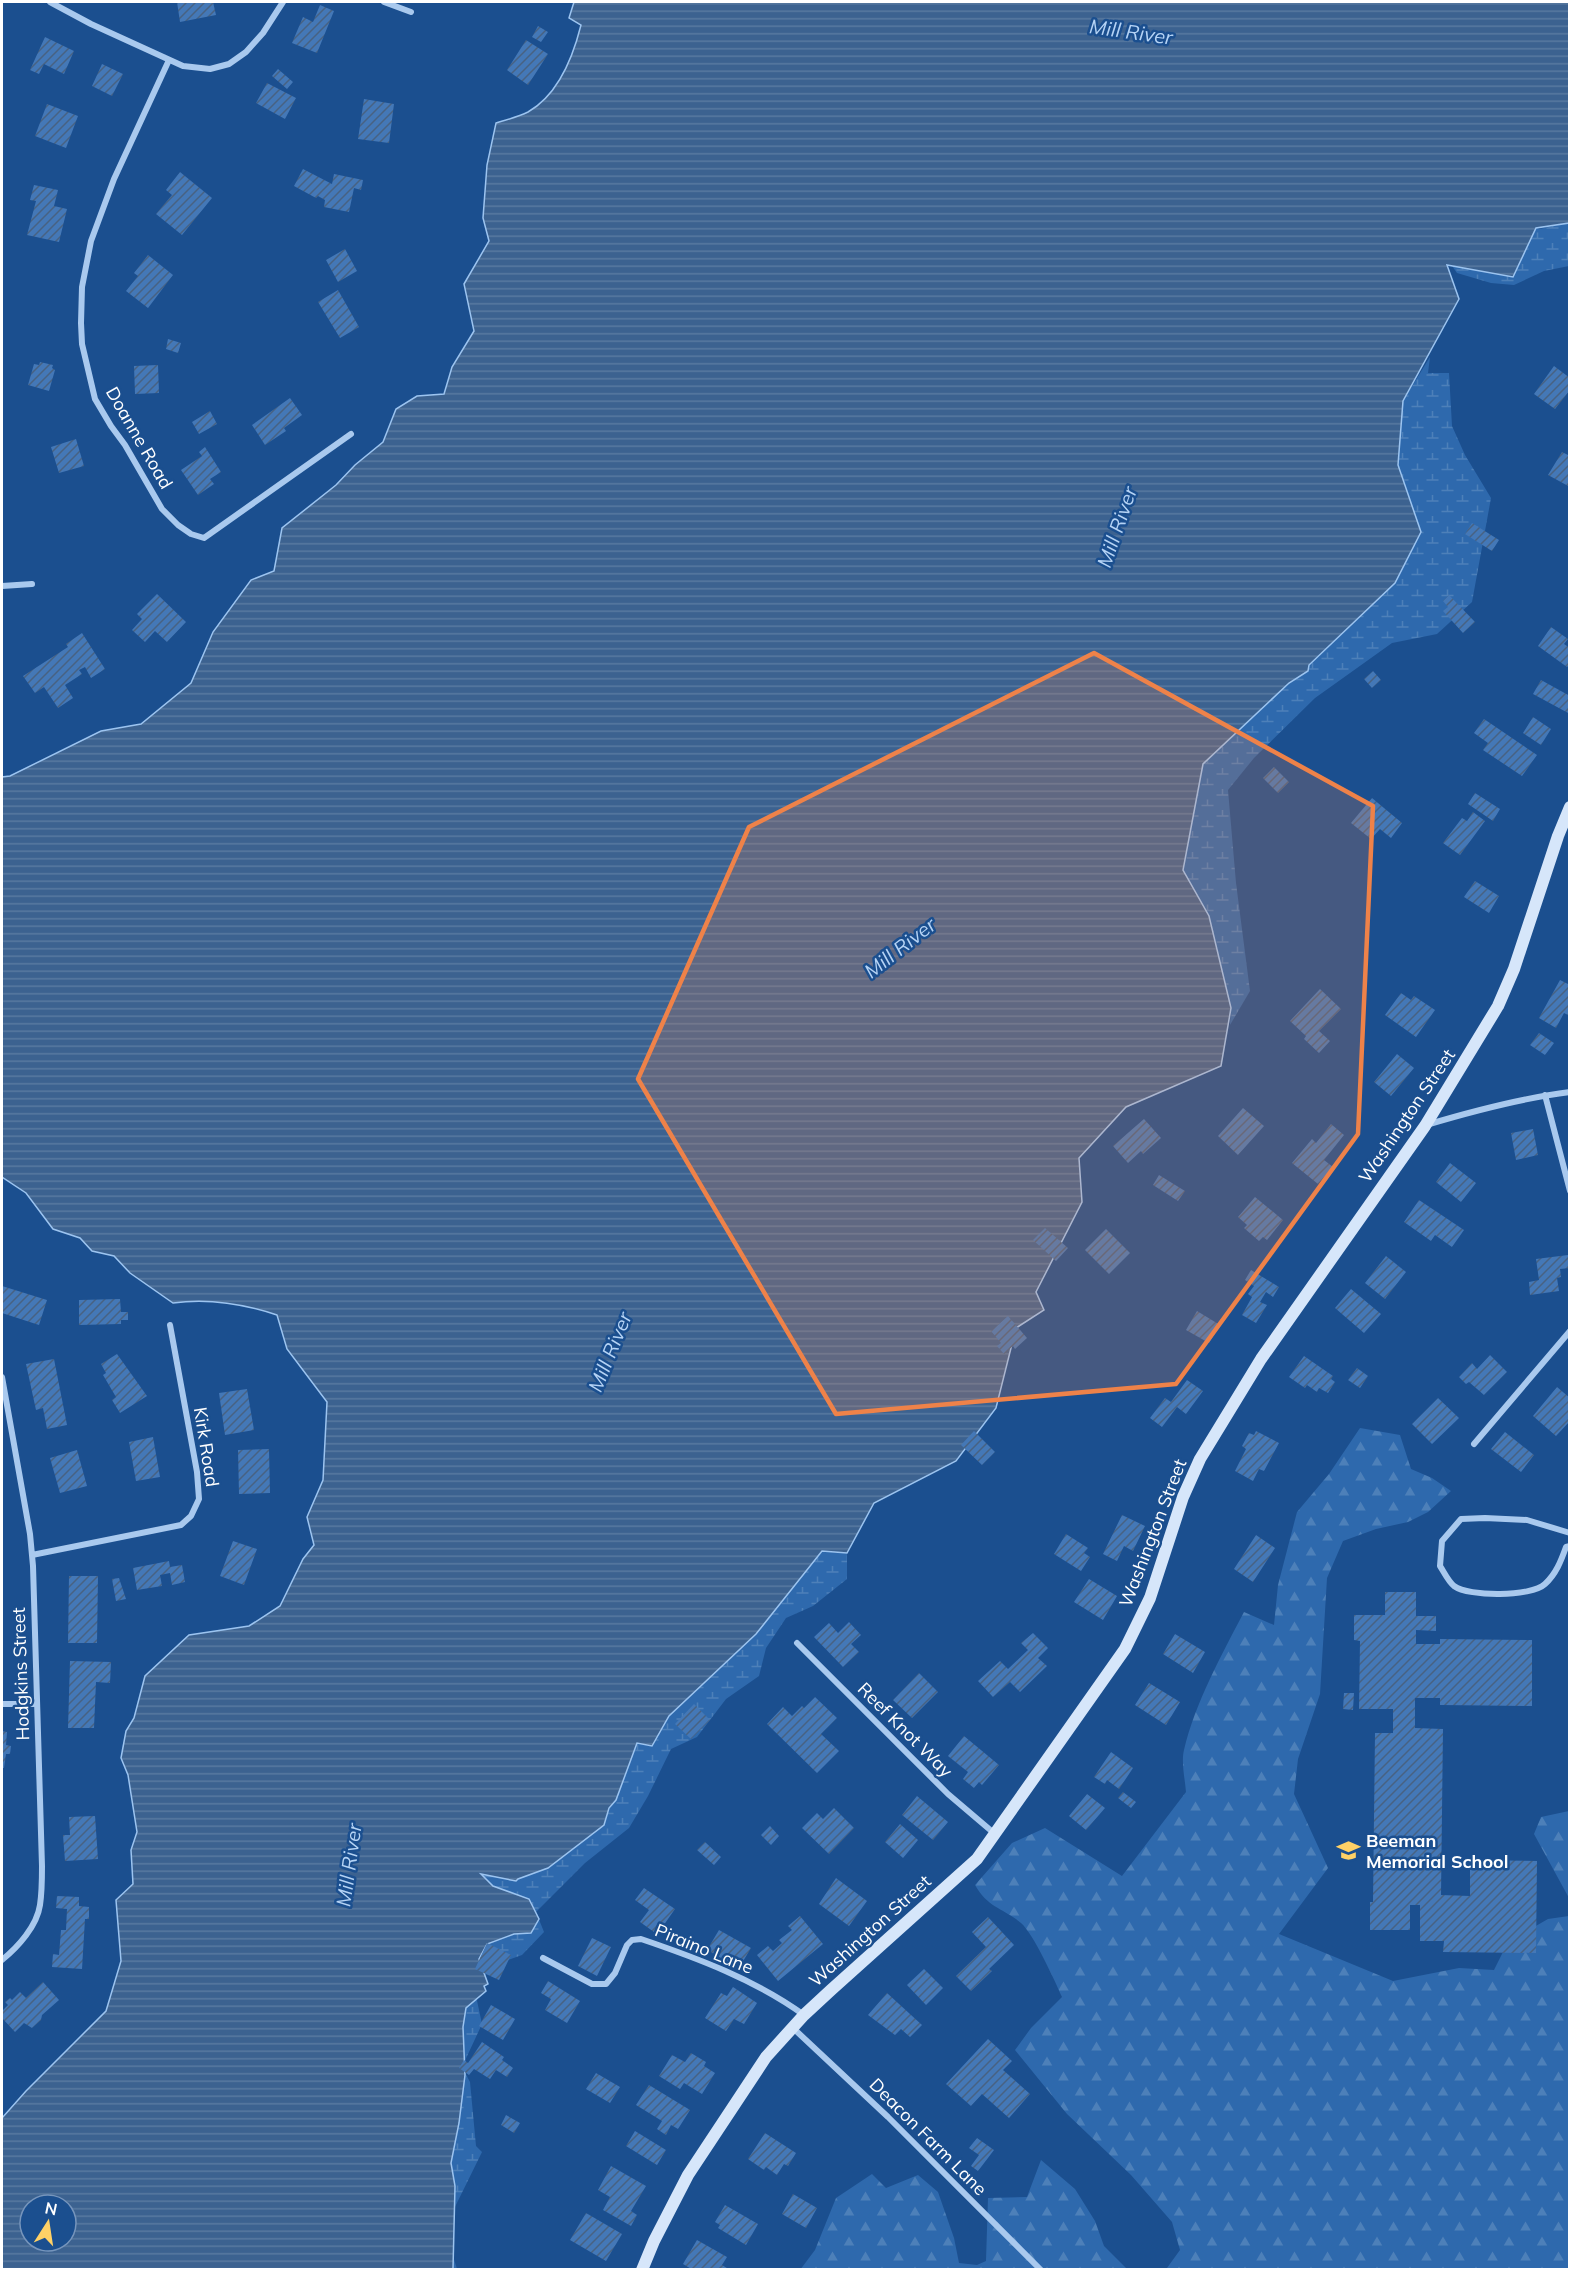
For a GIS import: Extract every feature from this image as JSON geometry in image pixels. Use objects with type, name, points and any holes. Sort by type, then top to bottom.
[{"type":"main road","name":"Washington Street","points":[[642,2270],[654,2241],[688,2175],[766,2057],[804,2015],[977,1859],[1125,1649],[1150,1598],[1183,1497],[1200,1460],[1254,1369],[1425,1126],[1498,1006],[1514,969],[1569,807]]},
{"type":"street","points":[[50,2],[91,24],[183,66],[210,69],[229,64],[246,52],[283,2]]},
{"type":"street","points":[[384,2],[411,12]]},
{"type":"street","name":"Doanne Road","points":[[169,60],[114,179],[91,241],[82,287],[81,323],[87,371],[95,399],[162,508],[178,525],[191,534],[204,538],[351,434]]},
{"type":"street","points":[[2,586],[32,584]]},
{"type":"street","points":[[1425,1126],[1545,1095],[1569,1092]]},
{"type":"street","points":[[1545,1095],[1569,1191]]},
{"type":"street","name":"Kirk Road","points":[[32,1555],[181,1526],[191,1516],[199,1499],[197,1472],[170,1325]]},
{"type":"street","points":[[1474,1444],[1569,1331]]},
{"type":"street","name":"Hodgkins Street","points":[[2,1377],[32,1555],[42,1866],[40,1908],[28,1932],[12,1952],[2,1960]]},
{"type":"street","points":[[1569,1533],[1527,1520],[1461,1519],[1442,1541],[1440,1566],[1454,1586],[1470,1592],[1497,1594],[1525,1592],[1543,1586],[1557,1569],[1569,1546]]},
{"type":"street","name":"Reef Knot Way","points":[[797,1643],[940,1786],[995,1834]]},
{"type":"street","points":[[2,1704],[37,1704]]},
{"type":"street","name":"Piraino Lane","points":[[543,1958],[592,1984],[606,1984],[615,1973],[627,1946],[632,1940],[641,1939],[737,1977],[787,2003],[804,2015]]},
{"type":"street","name":"Deacon Farm Lane","points":[[793,2028],[888,2117],[1041,2270]]},
{"type":"highlighted area","points":[[1094,653],[1373,806],[1358,1134],[1176,1384],[836,1414],[638,1079],[749,827]]},
{"type":"green space","points":[[1480,192],[1539,229],[1569,223],[1569,266],[1544,271],[1514,285],[1491,283],[1457,273],[1443,253]]},
{"type":"green space","points":[[1430,357],[1428,373],[1449,373],[1452,426],[1465,455],[1491,498],[1472,602],[1437,634],[1392,643],[1315,698],[1254,758],[1228,790],[1236,883],[1250,991],[1230,1025],[1231,1008],[1177,859],[1172,793],[1421,532],[1398,465],[1403,401]]},
{"type":"green space","name":"Beeman Memorial School","points":[[1360,1428],[1400,1435],[1411,1469],[1432,1478],[1451,1491],[1428,1512],[1408,1522],[1376,1529],[1343,1541],[1327,1578],[1320,1694],[1298,1759],[1294,1794],[1328,1868],[1279,1934],[1393,1981],[1459,1968],[1494,1970],[1508,1942],[1548,1919],[1569,1916],[1569,2269],[1157,2269],[1167,2268],[1180,2250],[1172,2222],[1131,2175],[1067,2114],[1015,2050],[1031,2028],[1062,1997],[1026,1928],[985,1899],[975,1885],[1012,1843],[1045,1828],[1122,1876],[1186,1792],[1184,1750],[1210,1679],[1244,1612],[1274,1625],[1278,1585],[1297,1512],[1329,1474]]},
{"type":"green space","points":[[819,1551],[847,1553],[847,1579],[813,1606],[786,1618],[766,1648],[759,1676],[726,1699],[697,1737],[671,1749],[629,1828],[585,1863],[536,1912],[544,1932],[522,1955],[481,1970],[476,1949],[489,1899],[480,1873],[603,1825],[617,1791],[633,1739]]},
{"type":"green space","points":[[1570,1811],[1569,1898],[1534,1834],[1541,1817]]},
{"type":"green space","points":[[476,1996],[482,2024],[462,2067],[470,2082],[476,2146],[482,2152],[452,2213],[448,2240],[457,2269],[433,2269],[438,2018]]},
{"type":"green space","points":[[1041,2160],[1075,2189],[1095,2221],[1104,2246],[1127,2269],[800,2270],[815,2250],[836,2198],[872,2174],[886,2188],[918,2175],[938,2192],[954,2238],[959,2263],[977,2265],[986,2261],[988,2198],[1027,2197]]},
{"type":"water","name":"Mill River","points":[[574,2],[1569,2],[1569,223],[1536,228],[1513,277],[1447,265],[1459,299],[1403,401],[1398,465],[1421,532],[1395,583],[1309,665],[1308,671],[1289,683],[1203,764],[1183,870],[1209,916],[1231,1008],[1221,1066],[1126,1107],[1079,1158],[1082,1202],[1036,1292],[1044,1310],[1016,1328],[996,1408],[956,1461],[874,1503],[847,1553],[822,1551],[756,1634],[669,1716],[652,1746],[637,1743],[604,1825],[548,1868],[516,1881],[481,1874],[493,1886],[529,1899],[539,1919],[531,1933],[514,1934],[487,1944],[479,1959],[488,1984],[484,1986],[486,1991],[466,2008],[463,2027],[465,2075],[451,2163],[455,2186],[453,2269],[2,2269],[2,2118],[106,2011],[121,1961],[116,1900],[133,1884],[131,1850],[137,1832],[128,1775],[121,1758],[126,1731],[134,1718],[145,1676],[189,1635],[249,1626],[280,1606],[303,1559],[314,1545],[307,1517],[323,1480],[327,1402],[287,1349],[277,1315],[226,1303],[199,1301],[173,1303],[130,1273],[114,1256],[92,1251],[80,1238],[53,1229],[26,1193],[2,1177],[2,777],[10,776],[101,731],[141,724],[191,683],[213,632],[251,580],[274,571],[282,528],[336,485],[355,465],[383,442],[396,409],[417,396],[444,394],[452,367],[474,331],[464,284],[489,241],[483,218],[487,165],[496,123],[528,112],[548,96],[569,62],[581,25],[569,18]]},
{"type":"building","points":[[177,2],[213,2],[216,15],[180,22]]},
{"type":"building","points":[[320,5],[334,11],[317,53],[292,43],[303,17],[313,22]]},
{"type":"building","points":[[538,26],[548,32],[541,42],[532,37]]},
{"type":"building","points":[[45,37],[74,51],[64,74],[44,64],[39,74],[30,70]]},
{"type":"building","points":[[526,40],[548,54],[528,85],[507,70]]},
{"type":"building","points":[[102,64],[123,74],[112,96],[92,86]]},
{"type":"building","points":[[278,69],[293,82],[287,89],[272,76]]},
{"type":"building","points":[[267,83],[296,98],[285,119],[256,103]]},
{"type":"building","points":[[364,99],[394,104],[389,143],[358,139]]},
{"type":"building","points":[[47,104],[78,116],[66,148],[35,136]]},
{"type":"building","points":[[303,169],[332,184],[334,174],[363,180],[361,190],[354,188],[349,212],[324,207],[325,200],[318,196],[316,198],[294,186]]},
{"type":"building","points":[[180,172],[212,198],[182,235],[156,214],[172,195],[166,190]]},
{"type":"building","points":[[34,185],[58,190],[54,206],[67,209],[59,242],[27,235],[36,201],[30,200]]},
{"type":"building","points":[[345,249],[357,271],[338,282],[326,260]]},
{"type":"building","points":[[148,255],[173,275],[148,308],[126,291],[138,276],[134,273]]},
{"type":"building","points":[[338,290],[359,327],[340,338],[318,302]]},
{"type":"building","points":[[168,339],[181,343],[178,353],[166,349]]},
{"type":"building","points":[[40,362],[53,365],[52,368],[55,370],[49,391],[28,385],[34,364],[39,365]]},
{"type":"building","points":[[158,365],[159,393],[135,394],[134,366]]},
{"type":"building","points":[[1554,366],[1570,378],[1570,390],[1555,409],[1534,394]]},
{"type":"building","points":[[290,398],[302,415],[284,428],[286,431],[265,445],[252,425]]},
{"type":"building","points":[[210,411],[217,424],[199,434],[192,422]]},
{"type":"building","points":[[76,439],[84,466],[59,473],[51,447]]},
{"type":"building","points":[[205,447],[221,472],[210,479],[214,484],[198,495],[181,470],[202,456],[199,452]]},
{"type":"building","points":[[1562,452],[1570,456],[1570,487],[1548,475]]},
{"type":"building","points":[[1472,523],[1499,540],[1492,551],[1465,534]]},
{"type":"building","points":[[157,594],[186,622],[167,642],[155,631],[145,642],[132,630],[142,619],[137,614]]},
{"type":"building","points":[[1449,595],[1475,622],[1463,633],[1443,611],[1448,607],[1443,601]]},
{"type":"building","points":[[1551,627],[1568,639],[1564,644],[1570,648],[1570,664],[1567,667],[1538,646]]},
{"type":"building","points":[[82,633],[105,669],[91,678],[85,667],[79,670],[82,674],[65,685],[73,698],[58,708],[44,687],[35,693],[23,676],[68,647],[66,644]]},
{"type":"building","points":[[1373,671],[1381,680],[1372,688],[1364,679]]},
{"type":"building","points":[[1541,680],[1570,696],[1570,714],[1533,694]]},
{"type":"building","points":[[1533,717],[1551,729],[1541,745],[1523,733]]},
{"type":"building","points":[[1484,719],[1537,755],[1522,776],[1483,750],[1488,743],[1474,733]]},
{"type":"building","points":[[1274,767],[1289,782],[1278,793],[1263,778]]},
{"type":"building","points":[[1475,793],[1500,809],[1493,821],[1468,804]]},
{"type":"building","points":[[1372,798],[1402,823],[1391,838],[1380,829],[1371,839],[1351,823]]},
{"type":"building","points":[[1473,812],[1485,821],[1460,855],[1443,843],[1462,818],[1467,821]]},
{"type":"building","points":[[1475,881],[1499,896],[1489,913],[1464,897]]},
{"type":"building","points":[[1560,980],[1570,985],[1570,1016],[1564,1013],[1556,1028],[1539,1018]]},
{"type":"building","points":[[1320,989],[1341,1009],[1319,1031],[1330,1041],[1319,1053],[1290,1021]]},
{"type":"building","points":[[1401,993],[1411,1000],[1414,996],[1435,1010],[1416,1037],[1385,1015]]},
{"type":"building","points":[[1539,1033],[1554,1043],[1545,1055],[1530,1045]]},
{"type":"building","points":[[1397,1054],[1414,1068],[1391,1096],[1374,1082]]},
{"type":"building","points":[[1243,1108],[1264,1126],[1238,1155],[1218,1136]]},
{"type":"building","points":[[1144,1119],[1161,1138],[1143,1154],[1141,1151],[1128,1163],[1113,1146]]},
{"type":"building","points":[[1331,1124],[1344,1135],[1324,1160],[1333,1167],[1318,1184],[1292,1163],[1312,1139],[1316,1143]]},
{"type":"building","points":[[1533,1129],[1538,1155],[1516,1160],[1511,1133]]},
{"type":"building","points":[[1450,1163],[1476,1183],[1461,1202],[1436,1182]]},
{"type":"building","points":[[1159,1175],[1185,1191],[1178,1201],[1153,1185]]},
{"type":"building","points":[[1255,1197],[1283,1220],[1267,1240],[1263,1237],[1259,1241],[1244,1228],[1247,1225],[1238,1217]]},
{"type":"building","points":[[1419,1200],[1464,1230],[1452,1247],[1435,1235],[1431,1241],[1404,1222]]},
{"type":"building","points":[[1045,1228],[1068,1248],[1056,1261],[1033,1240]]},
{"type":"building","points":[[1106,1229],[1130,1253],[1109,1274],[1085,1250]]},
{"type":"building","points":[[1568,1255],[1570,1268],[1560,1269],[1561,1277],[1557,1278],[1559,1291],[1530,1295],[1529,1282],[1539,1280],[1536,1259]]},
{"type":"building","points":[[1386,1256],[1406,1272],[1385,1299],[1365,1283]]},
{"type":"building","points":[[1251,1270],[1279,1287],[1273,1297],[1266,1292],[1260,1302],[1267,1305],[1256,1323],[1242,1315],[1252,1297],[1248,1294],[1254,1286],[1245,1280]]},
{"type":"building","points":[[2,1286],[47,1300],[39,1325],[2,1313]]},
{"type":"building","points":[[1351,1289],[1381,1314],[1364,1333],[1335,1308]]},
{"type":"building","points":[[120,1299],[121,1312],[128,1312],[128,1320],[121,1320],[121,1324],[79,1325],[79,1300]]},
{"type":"building","points":[[1197,1311],[1220,1325],[1209,1343],[1186,1330]]},
{"type":"building","points":[[1008,1316],[1027,1338],[1015,1349],[1013,1346],[1004,1354],[997,1346],[1001,1343],[991,1331]]},
{"type":"building","points":[[117,1354],[147,1396],[120,1413],[112,1400],[116,1397],[103,1375],[106,1373],[101,1364]]},
{"type":"building","points":[[1490,1355],[1507,1372],[1484,1395],[1459,1377],[1472,1363],[1477,1369]]},
{"type":"building","points":[[1304,1356],[1333,1376],[1331,1379],[1335,1382],[1328,1393],[1319,1388],[1317,1392],[1307,1385],[1305,1388],[1289,1377]]},
{"type":"building","points":[[54,1359],[67,1425],[47,1429],[43,1408],[36,1410],[26,1364]]},
{"type":"building","points":[[1357,1368],[1368,1376],[1360,1388],[1348,1380]]},
{"type":"building","points":[[1187,1380],[1203,1391],[1186,1414],[1177,1407],[1162,1427],[1150,1418],[1165,1398],[1171,1402]]},
{"type":"building","points":[[1557,1387],[1570,1398],[1570,1421],[1556,1436],[1533,1416]]},
{"type":"building","points":[[247,1389],[254,1430],[225,1435],[219,1393]]},
{"type":"building","points":[[1438,1398],[1459,1418],[1432,1444],[1412,1424]]},
{"type":"building","points":[[974,1431],[995,1452],[982,1465],[961,1445]]},
{"type":"building","points":[[1256,1431],[1279,1443],[1264,1471],[1259,1469],[1253,1481],[1235,1471],[1246,1449],[1242,1446],[1249,1433],[1254,1435]]},
{"type":"building","points":[[1505,1432],[1534,1455],[1521,1472],[1491,1449]]},
{"type":"building","points":[[153,1437],[160,1477],[136,1481],[129,1442]]},
{"type":"building","points":[[269,1449],[270,1493],[239,1494],[238,1450]]},
{"type":"building","points":[[77,1450],[87,1486],[60,1493],[50,1458]]},
{"type":"building","points":[[1122,1515],[1145,1526],[1133,1551],[1124,1546],[1117,1561],[1103,1554]]},
{"type":"building","points":[[1066,1534],[1088,1548],[1084,1553],[1090,1557],[1081,1571],[1054,1554]]},
{"type":"building","points":[[1256,1535],[1275,1548],[1253,1582],[1234,1569]]},
{"type":"building","points":[[233,1541],[257,1549],[244,1585],[220,1576]]},
{"type":"building","points":[[169,1561],[170,1567],[182,1565],[185,1582],[172,1585],[170,1573],[160,1575],[162,1586],[137,1590],[133,1568]]},
{"type":"building","points":[[69,1576],[98,1576],[97,1643],[68,1643]]},
{"type":"building","points":[[119,1578],[126,1599],[116,1601],[112,1579]]},
{"type":"building","points":[[1089,1579],[1117,1596],[1103,1620],[1074,1602]]},
{"type":"building","points":[[1385,1592],[1416,1592],[1416,1616],[1436,1616],[1436,1631],[1416,1630],[1416,1644],[1440,1644],[1440,1639],[1532,1640],[1532,1706],[1440,1705],[1440,1698],[1415,1698],[1415,1728],[1443,1729],[1441,1895],[1470,1896],[1470,1860],[1537,1861],[1536,1953],[1443,1952],[1444,1941],[1420,1941],[1420,1905],[1410,1905],[1410,1930],[1370,1930],[1370,1902],[1373,1902],[1375,1733],[1393,1733],[1393,1709],[1359,1709],[1360,1641],[1354,1640],[1354,1615],[1385,1615]]},
{"type":"building","points":[[849,1622],[861,1635],[851,1644],[859,1652],[843,1667],[814,1637],[829,1623],[838,1633]]},
{"type":"building","points":[[1033,1633],[1048,1648],[1038,1658],[1047,1666],[1020,1692],[1010,1682],[993,1697],[978,1681],[1000,1661],[1008,1669],[1028,1650],[1021,1643]]},
{"type":"building","points":[[1175,1634],[1205,1652],[1193,1673],[1163,1654]]},
{"type":"building","points":[[70,1661],[111,1662],[110,1683],[96,1682],[94,1728],[68,1728]]},
{"type":"building","points":[[919,1673],[938,1692],[912,1718],[893,1700]]},
{"type":"building","points":[[1149,1683],[1180,1702],[1166,1725],[1135,1705]]},
{"type":"building","points":[[1344,1693],[1354,1693],[1353,1710],[1343,1709]]},
{"type":"building","points":[[815,1697],[837,1718],[821,1734],[839,1751],[817,1773],[767,1724],[783,1707],[792,1716]]},
{"type":"building","points":[[694,1704],[710,1720],[691,1739],[675,1724]]},
{"type":"building","points":[[2,1731],[7,1732],[6,1745],[11,1746],[10,1754],[6,1754],[4,1768],[2,1768]]},
{"type":"building","points":[[964,1736],[999,1765],[982,1785],[979,1782],[974,1788],[963,1779],[968,1772],[948,1756]]},
{"type":"building","points":[[1111,1752],[1133,1768],[1119,1789],[1107,1780],[1105,1784],[1094,1777]]},
{"type":"building","points":[[1123,1792],[1136,1802],[1131,1808],[1118,1798]]},
{"type":"building","points":[[1087,1794],[1105,1808],[1086,1830],[1069,1816]]},
{"type":"building","points":[[917,1796],[948,1822],[933,1840],[902,1815]]},
{"type":"building","points":[[834,1808],[854,1828],[829,1854],[802,1828],[817,1813],[823,1819]]},
{"type":"building","points":[[95,1816],[98,1859],[65,1861],[63,1835],[70,1835],[69,1817]]},
{"type":"building","points":[[900,1824],[918,1840],[903,1858],[885,1842]]},
{"type":"building","points":[[770,1826],[779,1836],[771,1845],[761,1835]]},
{"type":"building","points":[[705,1842],[721,1857],[714,1865],[697,1850]]},
{"type":"building","points":[[836,1878],[867,1901],[849,1926],[819,1904]]},
{"type":"building","points":[[644,1888],[675,1909],[661,1929],[657,1927],[654,1932],[640,1922],[649,1910],[635,1900]]},
{"type":"building","points":[[57,1896],[79,1897],[79,1906],[89,1907],[89,1919],[85,1919],[82,1969],[52,1967],[53,1954],[59,1955],[61,1930],[66,1930],[67,1909],[56,1908]]},
{"type":"building","points":[[800,1916],[823,1944],[778,1981],[757,1955],[768,1946],[773,1951],[782,1943],[779,1940],[792,1930],[788,1926]]},
{"type":"building","points":[[988,1917],[1014,1945],[989,1969],[992,1971],[971,1991],[956,1976],[986,1947],[972,1932]]},
{"type":"building","points":[[719,1930],[751,1948],[739,1968],[707,1950]]},
{"type":"building","points":[[592,1938],[611,1947],[597,1976],[578,1966]]},
{"type":"building","points":[[487,1943],[511,1955],[499,1980],[475,1969]]},
{"type":"building","points":[[924,1969],[943,1988],[926,2005],[907,1985]]},
{"type":"building","points":[[548,1981],[580,2001],[567,2023],[545,2010],[551,1999],[541,1993]]},
{"type":"building","points":[[43,1982],[59,2000],[42,2015],[41,2020],[32,2028],[24,2023],[15,2032],[2,2018],[2,2011],[8,2005],[5,2002],[10,1998],[12,2000],[20,1992],[26,1998]]},
{"type":"building","points":[[733,1987],[757,2003],[744,2024],[734,2019],[726,2031],[705,2018],[721,1993],[727,1996]]},
{"type":"building","points":[[887,1993],[922,2025],[910,2037],[901,2029],[895,2035],[868,2015]]},
{"type":"building","points":[[491,2005],[515,2019],[503,2040],[479,2026]]},
{"type":"building","points":[[988,2039],[1012,2061],[1003,2070],[1030,2094],[1009,2118],[982,2094],[971,2106],[946,2084]]},
{"type":"building","points":[[482,2042],[504,2057],[502,2060],[513,2068],[507,2077],[496,2070],[490,2079],[474,2069],[469,2075],[459,2068],[464,2060],[468,2063]]},
{"type":"building","points":[[691,2053],[706,2062],[704,2066],[715,2073],[702,2094],[684,2083],[680,2089],[659,2076],[672,2055],[685,2062]]},
{"type":"building","points":[[596,2073],[620,2087],[610,2103],[586,2089]]},
{"type":"building","points":[[649,2085],[690,2110],[678,2129],[671,2125],[666,2135],[657,2129],[662,2121],[636,2105]]},
{"type":"building","points":[[506,2115],[520,2123],[514,2133],[501,2125]]},
{"type":"building","points":[[635,2131],[666,2150],[657,2165],[626,2146]]},
{"type":"building","points":[[765,2133],[796,2153],[788,2166],[784,2164],[777,2175],[766,2167],[764,2170],[748,2159]]},
{"type":"building","points":[[977,2138],[994,2150],[978,2171],[971,2166],[979,2155],[969,2148]]},
{"type":"building","points":[[611,2166],[646,2186],[631,2211],[637,2215],[631,2226],[603,2210],[610,2197],[598,2190]]},
{"type":"building","points":[[793,2194],[817,2208],[806,2228],[782,2214]]},
{"type":"building","points":[[725,2205],[758,2224],[746,2245],[718,2228],[720,2225],[715,2222]]},
{"type":"building","points":[[586,2213],[622,2234],[606,2261],[570,2240]]},
{"type":"building","points":[[697,2240],[727,2257],[722,2265],[730,2270],[693,2270],[683,2264]]},
{"type":"place","name":"Beeman Memorial School","points":[[1348,1851]]}]
